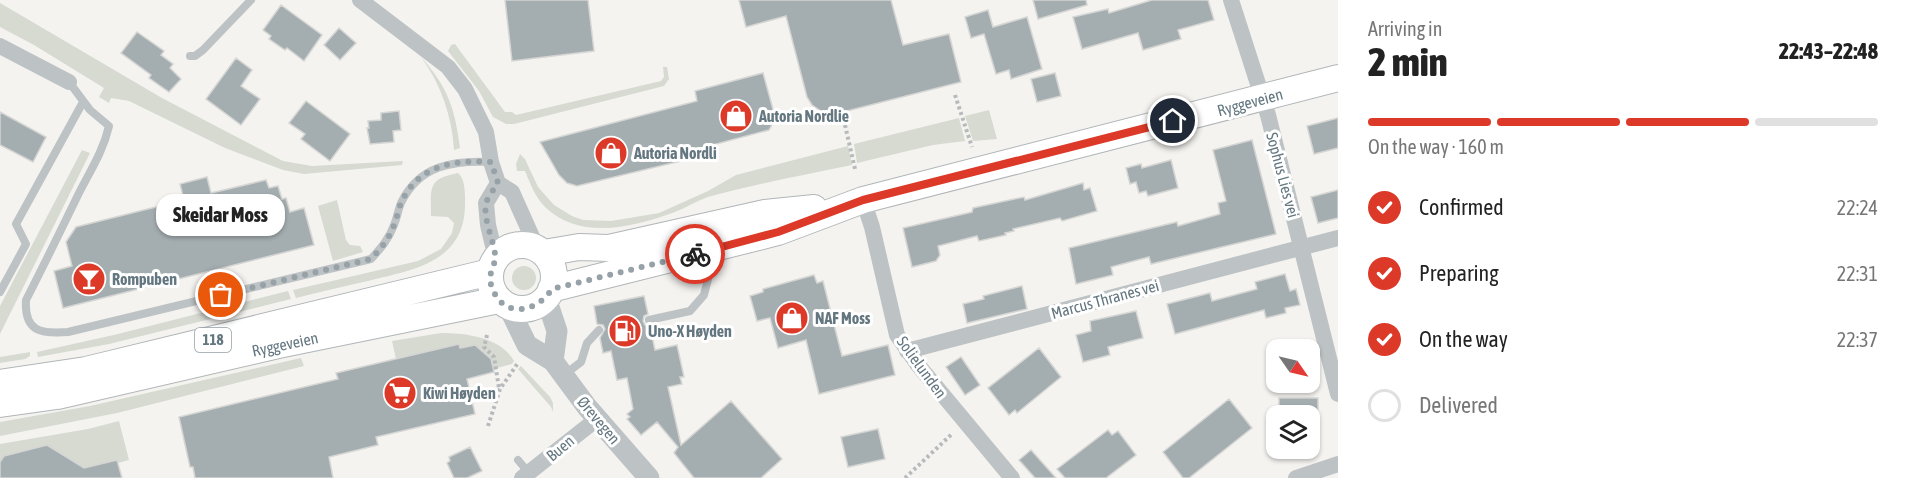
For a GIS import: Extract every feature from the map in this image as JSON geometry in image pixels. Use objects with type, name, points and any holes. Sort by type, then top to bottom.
[{"type":"main road","name":"Ryggeveien","points":[[549,294],[778,232],[855,202],[1338,78]]},
{"type":"main road","name":"Ryggeveien","points":[[540,251],[579,246],[609,248],[765,213],[855,202]]},
{"type":"main road","name":"118","points":[[493,265],[505,250],[515,246],[526,245],[540,251]]},
{"type":"main road","points":[[540,251],[554,270],[554,280],[549,294]]},
{"type":"main road","name":"Ryggeveien","points":[[0,383],[86,370],[304,319],[413,290],[493,265]]},
{"type":"main road","points":[[493,265],[490,282],[493,292],[503,303]]},
{"type":"main road","name":"118","points":[[503,303],[518,309],[528,309],[538,305],[549,294]]},
{"type":"main road","name":"Ryggeveien","points":[[0,404],[57,396],[278,345],[503,303]]},
{"type":"street","name":"Sophus Lies vei","points":[[1231,0],[1262,98],[1302,247]]},
{"type":"street","points":[[364,1],[448,67],[465,89],[486,132],[491,162],[498,183],[512,192],[540,251]]},
{"type":"street","points":[[0,46],[69,82]]},
{"type":"street","points":[[493,265],[486,203],[498,183]]},
{"type":"street","name":"Solielunden","points":[[855,202],[872,227],[897,335],[907,351],[1012,478]]},
{"type":"street","name":"Marcus Thranes vei","points":[[907,351],[1338,238]]},
{"type":"street","points":[[1302,247],[1338,394]]},
{"type":"street","points":[[549,294],[557,331],[558,368]]},
{"type":"street","name":"Ørevegen","points":[[503,303],[527,345],[558,368],[597,419],[648,478]]},
{"type":"street","name":"Buen","points":[[526,476],[597,419]]},
{"type":"street","points":[[1296,478],[1338,464]]},
{"type":"lane","points":[[190,56],[195,56],[203,50],[251,0]]},
{"type":"lane","points":[[69,82],[83,102],[109,126],[98,161],[80,191],[26,300],[25,315],[34,329],[49,333],[68,332],[371,259],[386,244],[401,202],[415,184],[433,167],[465,160],[491,162]]},
{"type":"lane","points":[[0,292],[26,244],[15,224],[83,102]]},
{"type":"lane","points":[[649,320],[690,311],[704,295],[716,249]]},
{"type":"lane","points":[[558,368],[580,362],[587,344],[598,330]]},
{"type":"lane","points":[[518,460],[526,476]]},
{"type":"path","points":[[955,95],[972,147]]},
{"type":"path","points":[[845,125],[855,169]]},
{"type":"path","points":[[487,335],[484,347],[494,357],[500,389]]},
{"type":"path","points":[[488,426],[500,389],[520,360]]},
{"type":"path","points":[[905,478],[965,423]]},
{"type":"shaded area","points":[[0,3],[162,98],[283,161],[312,166],[403,161],[402,165],[304,174],[283,170],[225,148],[129,101],[111,98],[109,103],[99,97],[104,88],[0,27]]},
{"type":"shaded area","points":[[455,44],[505,112],[512,112],[516,115],[661,81],[664,77],[663,67],[667,67],[669,79],[664,86],[514,124],[506,124],[493,117],[479,91],[448,51],[451,45]]},
{"type":"shaded area","points":[[421,57],[438,78],[449,99],[460,148],[454,150],[451,125],[444,101]]},
{"type":"shaded area","points":[[989,110],[997,139],[973,141],[965,116]]},
{"type":"shaded area","points":[[959,118],[965,141],[933,145],[857,163],[854,144]]},
{"type":"shaded area","points":[[848,146],[852,165],[726,192],[659,217],[608,228],[574,224],[559,218],[541,203],[525,171],[517,171],[516,164],[520,154],[525,159],[538,187],[554,205],[572,216],[583,220],[611,221],[659,213],[708,191],[736,175]]},
{"type":"shaded area","points":[[82,150],[90,153],[0,334],[0,306]]},
{"type":"shaded area","points":[[458,173],[464,184],[465,193],[462,226],[455,241],[445,252],[418,268],[296,298],[293,290],[418,261],[441,249],[452,233],[454,223],[448,217],[431,216],[431,192],[433,186],[441,178]]},
{"type":"shaded area","points":[[337,200],[346,240],[350,245],[360,246],[363,252],[333,261],[318,206]]},
{"type":"shaded area","points":[[524,266],[533,269],[536,278],[533,287],[524,290],[515,287],[512,278],[515,269]]},
{"type":"shaded area","points":[[288,291],[291,299],[109,344],[38,357],[37,352]]},
{"type":"shaded area","points":[[441,333],[482,338],[500,346],[514,361],[512,364],[493,369],[493,362],[475,345],[460,348],[459,345],[396,359],[392,341]]},
{"type":"shaded area","points":[[30,352],[30,356],[25,359],[0,363],[0,357]]},
{"type":"shaded area","points":[[301,358],[304,366],[117,413],[0,436],[0,422],[90,406]]},
{"type":"shaded area","points":[[521,366],[550,397],[553,412],[518,369]]},
{"type":"shaded area","points":[[119,421],[129,460],[118,463],[116,460],[84,468],[46,445],[4,456],[0,462],[0,444],[88,429]]},
{"type":"building","points":[[505,0],[588,0],[594,51],[512,61]]},
{"type":"building","points":[[739,0],[891,0],[903,45],[949,34],[961,82],[839,113],[831,114],[821,111],[812,105],[807,97],[786,16],[746,27]]},
{"type":"building","points":[[1033,0],[1086,0],[1087,5],[1038,19]]},
{"type":"building","points":[[1152,0],[1208,0],[1214,20],[1178,30],[1181,39],[1143,50],[1138,33],[1082,49],[1073,17],[1108,9],[1109,13]]},
{"type":"building","points":[[281,5],[322,35],[304,61],[287,48],[285,50],[269,39],[271,36],[263,30]]},
{"type":"building","points":[[988,10],[993,27],[1027,17],[1042,69],[1011,79],[1009,70],[996,74],[984,34],[971,38],[965,17]]},
{"type":"building","points":[[339,28],[356,43],[340,60],[324,45]]},
{"type":"building","points":[[137,32],[164,51],[161,55],[173,64],[170,68],[181,79],[169,92],[149,78],[151,75],[121,53]]},
{"type":"building","points":[[236,58],[252,70],[241,86],[260,99],[241,125],[206,99]]},
{"type":"building","points":[[763,73],[775,119],[769,130],[679,154],[681,161],[577,186],[567,183],[559,175],[540,142],[697,101],[695,91]]},
{"type":"building","points":[[1055,73],[1061,96],[1037,102],[1031,79]]},
{"type":"building","points":[[306,101],[350,134],[330,161],[301,139],[305,134],[289,123]]},
{"type":"building","points":[[399,111],[401,130],[393,131],[394,142],[370,144],[368,121],[381,120],[381,113]]},
{"type":"building","points":[[0,112],[46,137],[33,162],[0,145]]},
{"type":"building","points":[[1338,118],[1338,148],[1314,154],[1307,126]]},
{"type":"building","points":[[1252,140],[1276,234],[1151,264],[1149,257],[1111,267],[1113,275],[1076,284],[1069,248],[1177,222],[1178,226],[1220,214],[1218,203],[1226,201],[1213,150]]},
{"type":"building","points":[[1171,160],[1178,188],[1148,196],[1146,191],[1139,193],[1136,182],[1130,184],[1126,168],[1141,164],[1142,168]]},
{"type":"building","points":[[207,177],[211,193],[266,180],[269,188],[278,186],[282,199],[286,198],[290,212],[304,208],[314,245],[63,308],[54,271],[72,266],[66,242],[76,227],[184,200],[180,184]]},
{"type":"building","points":[[1083,183],[1084,190],[1090,188],[1097,211],[1062,221],[1060,218],[1013,229],[1014,231],[1005,233],[1006,235],[979,241],[977,236],[938,246],[940,255],[936,261],[912,267],[903,228],[972,212],[973,208],[1024,197],[1025,200]]},
{"type":"building","points":[[1338,190],[1338,218],[1318,223],[1311,197]]},
{"type":"building","points":[[1285,274],[1290,291],[1296,289],[1300,305],[1285,308],[1286,313],[1266,318],[1264,310],[1175,334],[1167,304],[1210,293],[1212,301],[1257,289],[1255,282]]},
{"type":"building","points":[[814,275],[817,283],[823,281],[842,356],[888,345],[895,375],[819,394],[806,340],[778,348],[770,318],[757,321],[750,296],[763,292],[763,289]]},
{"type":"building","points":[[1022,286],[1027,309],[967,323],[963,304],[984,299],[983,296]]},
{"type":"building","points":[[644,296],[648,314],[644,316],[643,321],[645,325],[650,326],[655,350],[677,345],[684,377],[680,377],[682,384],[668,387],[681,445],[731,401],[782,459],[761,478],[694,478],[674,453],[678,447],[657,422],[641,435],[627,419],[630,417],[627,414],[633,409],[627,378],[617,380],[611,351],[603,353],[600,338],[605,329],[603,325],[597,324],[594,306]]},
{"type":"building","points":[[1136,311],[1143,338],[1108,347],[1110,355],[1083,362],[1076,335],[1091,331],[1090,321]]},
{"type":"building","points":[[459,344],[460,348],[475,345],[491,359],[494,372],[467,379],[475,414],[376,437],[378,445],[329,457],[333,478],[195,478],[193,467],[190,467],[179,417],[338,379],[336,373]]},
{"type":"building","points":[[1039,348],[1061,377],[1017,413],[1015,410],[1009,415],[988,388]]},
{"type":"building","points":[[961,357],[980,385],[965,395],[946,367]]},
{"type":"building","points":[[1279,398],[1318,398],[1318,405],[1279,405]]},
{"type":"building","points":[[1229,399],[1252,428],[1189,478],[1183,478],[1163,452]]},
{"type":"building","points":[[878,429],[885,459],[848,467],[841,437]]},
{"type":"building","points":[[1108,430],[1112,435],[1118,431],[1136,455],[1106,478],[1065,478],[1057,469]]},
{"type":"building","points":[[47,445],[84,468],[117,460],[122,478],[0,478],[0,462],[4,456]]},
{"type":"building","points":[[470,447],[482,471],[467,478],[454,478],[447,463],[450,461],[449,457]]},
{"type":"building","points":[[1031,450],[1056,478],[1035,478],[1019,460]]},
{"type":"way so far","points":[[221,295],[371,259],[386,244],[401,202],[415,184],[433,167],[465,160],[491,162],[498,183],[486,203],[488,225],[496,258],[490,272],[490,282],[493,292],[508,306],[528,309],[538,305],[552,289],[695,254]]},
{"type":"place","name":"Autoria Nordlie","points":[[736,116]]},
{"type":"place","name":"Autoria Nordli","points":[[611,153]]},
{"type":"place","name":"Rompuben","points":[[89,279]]},
{"type":"place","name":"Skeidar Moss","points":[[221,295]]},
{"type":"place","name":"NAF Moss","points":[[792,318]]},
{"type":"place","name":"Uno-X Høyden","points":[[625,331]]},
{"type":"place","name":"Kiwi Høyden","points":[[400,393]]},
{"type":"route","points":[[695,254],[778,232],[863,200],[1173,121]]}]
